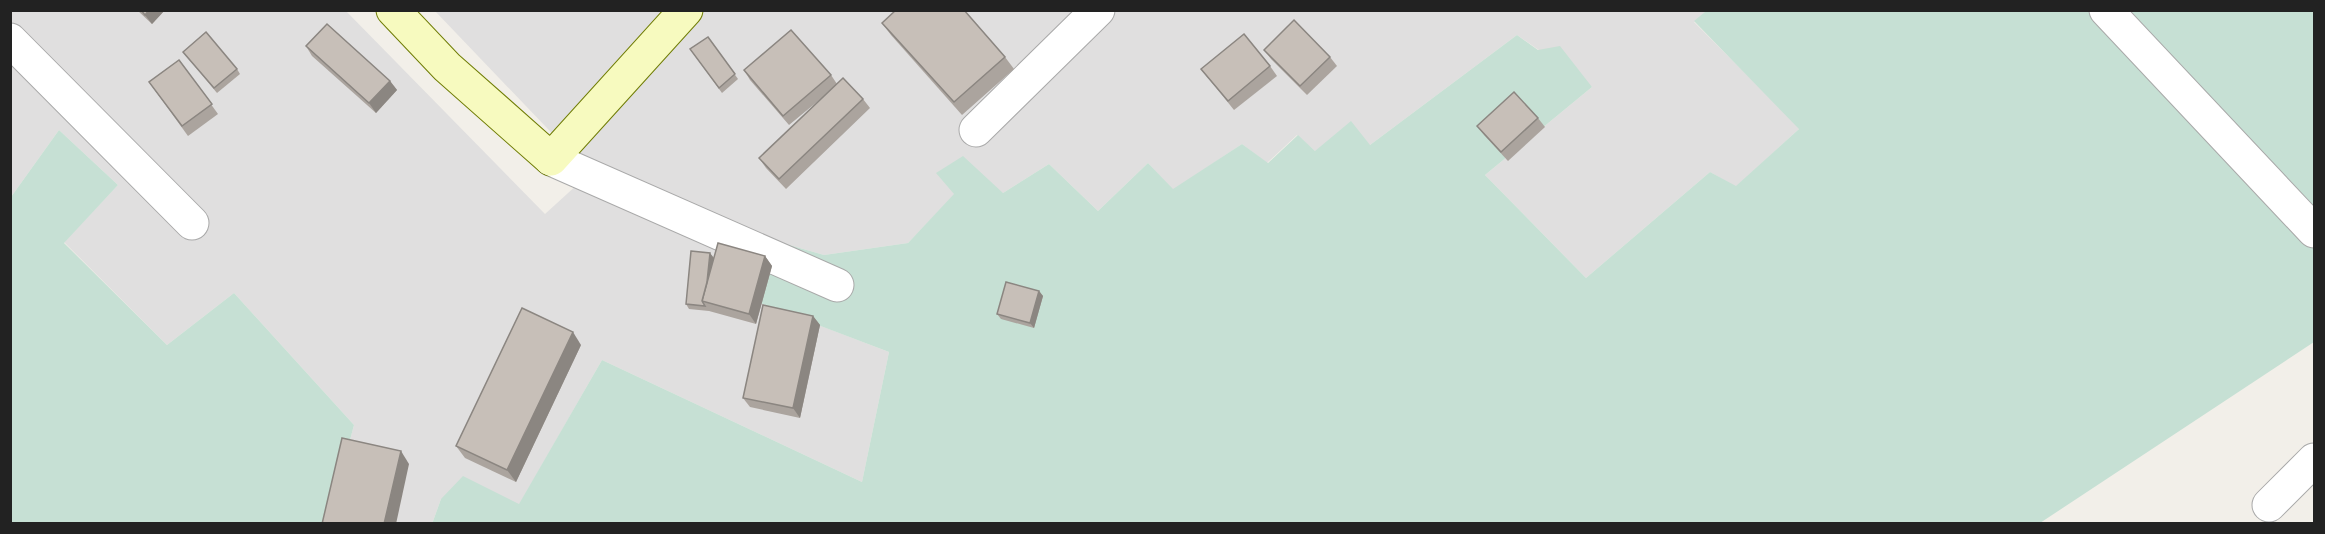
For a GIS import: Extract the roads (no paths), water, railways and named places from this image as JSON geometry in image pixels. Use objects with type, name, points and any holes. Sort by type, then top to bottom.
[{"type":"street","points":[[393,10],[447,67],[551,159],[837,285]]},
{"type":"street","points":[[551,159],[686,10]]},
{"type":"street","points":[[976,130],[1098,10]]},
{"type":"street","points":[[2106,10],[2314,231]]},
{"type":"street","points":[[10,40],[192,223]]},
{"type":"street","points":[[2269,506],[2314,460]]}]
